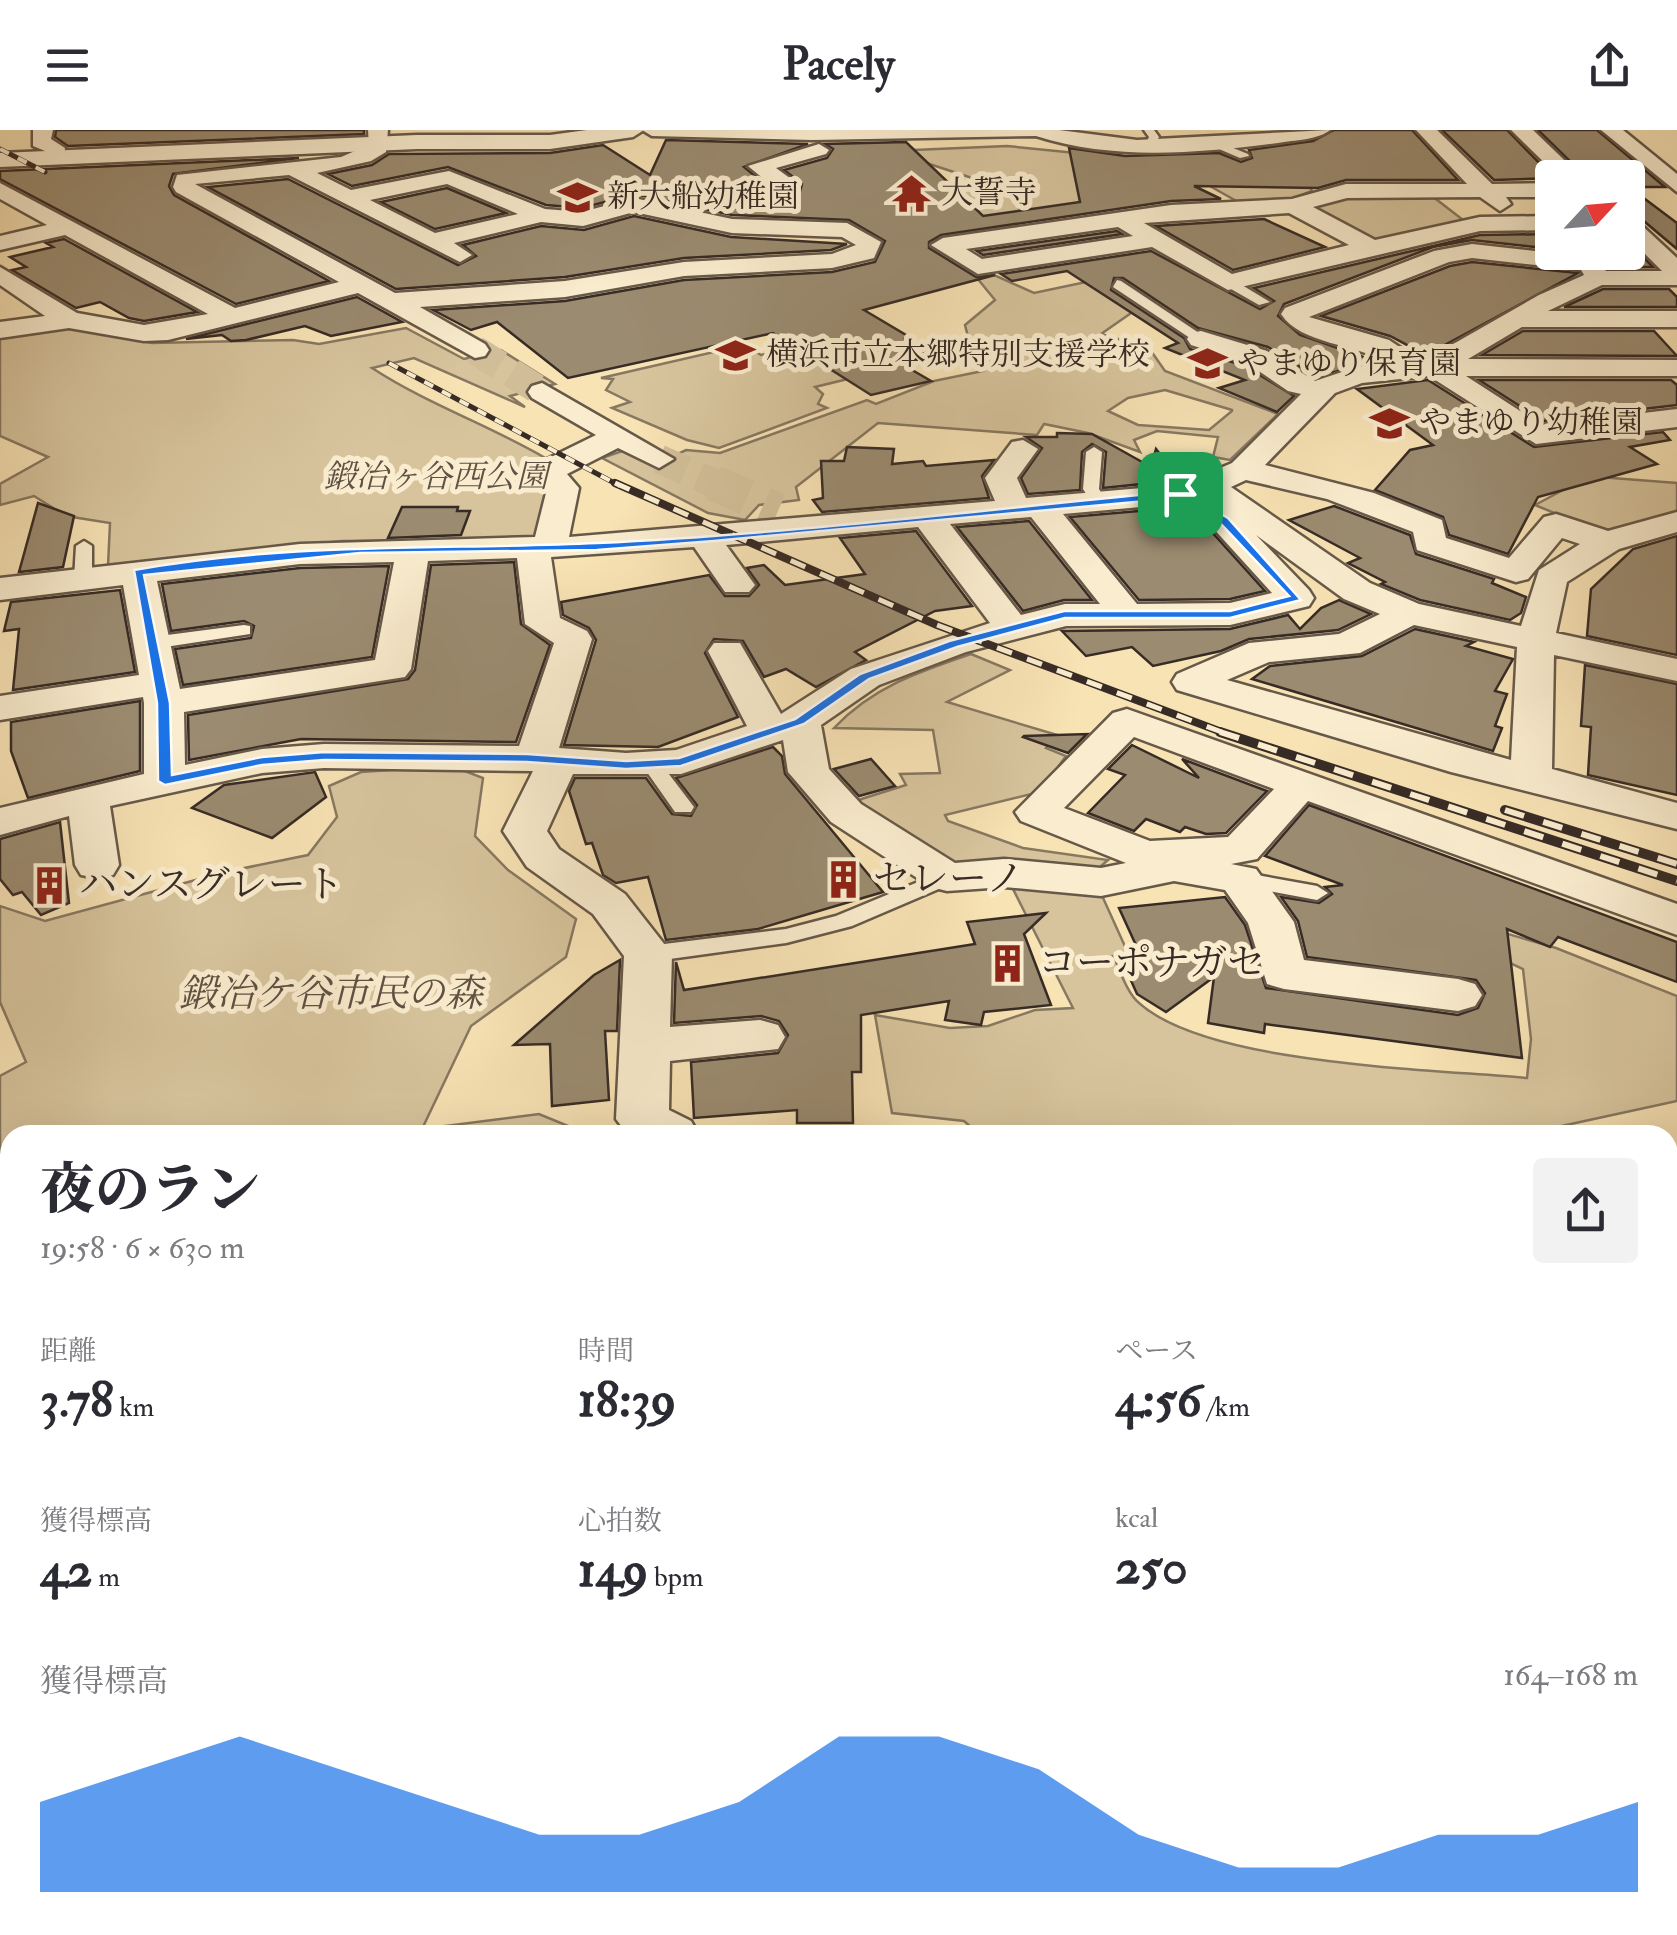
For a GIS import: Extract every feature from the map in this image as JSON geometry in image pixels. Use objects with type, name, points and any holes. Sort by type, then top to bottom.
[{"type":"street","points":[[43,130],[40,142],[55,148],[57,157]]},
{"type":"street","points":[[0,160],[216,141],[461,136],[550,142],[633,130]]},
{"type":"street","points":[[652,130],[810,134],[1038,130],[1061,140],[1150,138],[1216,144],[1320,130]]},
{"type":"street","points":[[1426,130],[1517,222]]},
{"type":"street","points":[[1521,130],[1554,160]]},
{"type":"street","points":[[1614,133],[1658,136]]},
{"type":"street","points":[[1614,133],[1677,187]]},
{"type":"street","points":[[790,189],[759,166],[821,149],[810,134]]},
{"type":"street","points":[[1278,136],[1291,142],[1289,155]]},
{"type":"street","points":[[379,137],[372,154],[356,160],[218,172],[186,180],[184,187],[474,350]]},
{"type":"street","points":[[1649,161],[1677,162]]},
{"type":"street","points":[[289,167],[526,290]]},
{"type":"street","points":[[346,198],[449,177],[542,216]]},
{"type":"street","points":[[1645,190],[1677,187]]},
{"type":"street","points":[[0,190],[283,338]]},
{"type":"street","points":[[918,250],[1122,219],[1294,206],[1346,191],[1535,190]]},
{"type":"street","points":[[391,302],[565,289],[725,264],[832,261],[865,253],[869,242],[847,230],[732,226],[634,205],[583,219],[542,216],[431,241]]},
{"type":"street","points":[[1294,206],[1371,247]]},
{"type":"street","points":[[1203,210],[1250,233]]},
{"type":"street","points":[[348,225],[383,218]]},
{"type":"street","points":[[1122,219],[1228,282],[1480,224],[1535,222]]},
{"type":"street","points":[[1645,223],[1660,223]]},
{"type":"street","points":[[0,243],[70,227]]},
{"type":"street","points":[[279,240],[314,233]]},
{"type":"street","points":[[943,245],[978,268],[1152,240]]},
{"type":"street","points":[[1645,242],[1677,275]]},
{"type":"street","points":[[1280,248],[1311,264]]},
{"type":"street","points":[[1598,278],[1588,264],[1472,250],[1444,256],[1294,314],[1300,324],[1379,346],[1424,368],[1536,435],[1610,424],[1663,441]]},
{"type":"street","points":[[627,254],[667,273]]},
{"type":"street","points":[[0,274],[70,320]]},
{"type":"street","points":[[1424,368],[1598,278],[1677,275]]},
{"type":"street","points":[[0,330],[70,320],[144,333],[359,285]]},
{"type":"street","points":[[1518,319],[1677,319]]},
{"type":"street","points":[[1201,339],[1257,357],[1298,385],[1322,391]]},
{"type":"street","points":[[0,590],[83,562],[138,572],[300,554],[597,546],[705,538],[786,521],[927,517],[1194,490],[1243,470],[1322,391],[1357,375],[1424,368],[1677,368]]},
{"type":"street","points":[[542,392],[660,459]]},
{"type":"street","points":[[620,436],[548,471],[564,488],[542,546],[544,624],[574,639],[525,832],[543,858],[608,904],[648,954],[642,1118],[654,1125]]},
{"type":"street","points":[[1024,450],[1001,478],[1126,612]]},
{"type":"street","points":[[1243,470],[1293,480],[1399,512],[1430,527],[1430,543],[1516,572],[1556,524],[1608,542]]},
{"type":"street","points":[[0,822],[88,798],[262,761],[324,756],[652,765],[681,762],[785,726],[865,676],[953,644],[1012,628],[1064,615],[1230,614],[1296,598],[1194,490]]},
{"type":"street","points":[[1194,490],[1357,591],[1409,613],[1677,670]]},
{"type":"street","points":[[927,517],[1012,628]]},
{"type":"street","points":[[1531,776],[1536,640],[1551,577],[1608,542],[1677,522]]},
{"type":"street","points":[[705,538],[737,585]]},
{"type":"street","points":[[0,708],[392,669],[413,548]]},
{"type":"street","points":[[138,572],[162,693],[165,781]]},
{"type":"street","points":[[1409,613],[1347,644],[1262,651],[1190,682],[1466,763],[1531,776],[1677,816]]},
{"type":"street","points":[[727,651],[785,726],[809,772],[846,813],[947,877],[1004,873],[1102,882],[1174,867],[1240,879],[1271,922],[1284,973],[1458,995]]},
{"type":"street","points":[[1302,783],[1241,850],[1145,855],[1036,812],[1127,720],[1302,783],[1677,920]]},
{"type":"street","points":[[88,798],[97,865]]},
{"type":"street","points":[[643,1046],[760,1037]]},
{"type":"lane","points":[[1216,144],[1244,156]]},
{"type":"lane","points":[[1228,282],[1264,302]]},
{"type":"lane","points":[[1117,284],[1201,339]]},
{"type":"lane","points":[[1094,452],[1091,489],[1099,502]]},
{"type":"lane","points":[[152,642],[244,630]]},
{"type":"lane","points":[[652,765],[682,807]]},
{"type":"lane","points":[[648,954],[786,936],[844,921],[947,877]]},
{"type":"lane","points":[[1240,879],[1317,893]]},
{"type":"green space","points":[[1007,146],[1146,160],[1163,148],[1215,147],[1222,152],[1196,156],[1260,167],[1246,159],[1278,155],[1302,172],[1312,191],[1280,203],[1240,203],[1208,185],[1148,189],[966,226],[964,235],[922,242],[902,209],[976,186],[975,179],[890,151]]},
{"type":"green space","points":[[1346,195],[1432,196],[1467,223],[1372,243],[1307,206]]},
{"type":"green space","points":[[1176,263],[1218,285],[1147,302],[1101,334],[1149,348],[1165,371],[1278,414],[1230,460],[1213,457],[1218,437],[1157,431],[1134,440],[1140,452],[1088,433],[1044,424],[1037,435],[878,423],[796,487],[799,500],[759,505],[745,520],[708,513],[602,458],[628,449],[659,463],[686,450],[720,453],[867,400],[876,404],[934,381],[983,371],[973,356],[965,325],[995,300],[977,278],[992,274],[1034,293]],"holes":[[[1165,390],[1232,410],[1209,430],[1138,425],[1108,411],[1128,398]]]},
{"type":"green space","name":"鍛冶ヶ谷西公園","points":[[70,327],[152,343],[293,340],[319,344],[406,328],[464,359],[501,350],[555,384],[510,396],[525,407],[414,358],[372,368],[547,459],[537,475],[550,493],[539,540],[342,541],[108,566],[110,523],[66,516],[34,496],[0,505],[0,484],[48,457],[0,436],[0,339]]},
{"type":"green space","points":[[744,345],[761,355],[793,347],[852,378],[815,387],[823,394],[818,404],[827,408],[719,448],[687,440],[612,408],[630,402],[606,390],[613,379],[601,378]]},
{"type":"green space","points":[[1560,474],[1677,483],[1677,515],[1605,534],[1535,505],[1565,489]]},
{"type":"green space","points":[[971,654],[1010,670],[947,702],[1057,735],[1046,748],[1066,756],[1040,792],[945,815],[948,821],[1023,848],[1108,860],[1094,872],[953,867],[852,802],[906,785],[900,774],[940,773],[933,730],[834,728],[881,691]]},
{"type":"green space","name":"鍛冶ケ谷市民の森","points":[[452,766],[483,778],[475,836],[508,870],[576,919],[566,957],[471,1026],[424,1125],[0,1125],[0,1076],[26,1062],[0,1002],[0,906],[45,921],[225,872],[308,855],[337,817],[329,786],[361,772]]},
{"type":"green space","points":[[1011,885],[1099,889],[1128,953],[1113,956],[1127,987],[1139,1003],[1172,1024],[1215,1040],[1267,1052],[1380,1067],[1527,1078],[1531,1039],[1523,969],[1442,931],[1481,926],[1556,948],[1677,996],[1677,1101],[1566,1125],[969,1125],[964,1121],[892,1113],[875,1015],[950,1028],[988,1026],[1035,1010],[1073,1008]]},
{"type":"green space","name":"鍛冶ケ谷市民の森","points":[[539,1114],[566,1125],[453,1125]]},
{"type":"building","points":[[56,130],[364,130],[364,134],[68,146],[55,137]]},
{"type":"building","points":[[1334,130],[1412,130],[1458,180],[1346,180],[1318,188],[1194,186],[1221,199],[1171,201],[941,235],[929,242],[929,248],[976,277],[995,275],[864,310],[911,338],[906,339],[929,352],[921,354],[932,361],[907,367],[931,381],[871,395],[773,333],[568,378],[497,322],[471,330],[433,310],[565,301],[684,280],[832,272],[875,262],[885,241],[849,220],[732,215],[635,194],[582,208],[546,205],[448,167],[352,186],[328,174],[372,165],[389,154],[550,153],[603,145],[650,175],[666,140],[808,144],[744,167],[780,197],[798,198],[802,184],[784,170],[827,158],[833,149],[825,144],[906,142],[983,216],[1080,202],[1069,148],[1125,156],[1219,153],[1241,162],[1252,158],[1249,150],[1313,141]]},
{"type":"building","points":[[1442,130],[1507,130],[1536,160],[1535,179],[1494,180]]},
{"type":"building","points":[[1538,130],[1597,130],[1633,160],[1569,160]]},
{"type":"building","points":[[299,158],[173,174],[169,186],[174,195],[329,281],[236,304],[0,179],[0,171]]},
{"type":"building","points":[[1645,170],[1665,187],[1645,187]]},
{"type":"building","points":[[288,179],[458,265],[476,256],[463,245],[541,226],[584,230],[634,216],[731,237],[847,244],[831,250],[684,258],[565,277],[396,289],[208,187]]},
{"type":"building","points":[[447,188],[506,213],[435,229],[381,202]]},
{"type":"building","points":[[1645,199],[1677,223],[1677,249],[1645,222]]},
{"type":"building","points":[[1264,219],[1325,247],[1233,270],[1156,226]]},
{"type":"building","points":[[1117,231],[1122,234],[983,255],[977,251]]},
{"type":"building","points":[[1535,234],[1535,247],[1472,240],[1433,247],[1284,304],[1278,316],[1300,335],[1375,361],[1316,377],[1268,347],[1198,328],[1123,278],[1114,278],[1111,290],[1184,338],[1190,349],[1245,366],[1294,396],[1277,412],[1219,388],[1245,380],[1165,348],[1178,343],[1067,271],[1012,281],[1001,274],[1151,251],[1260,309],[1274,301],[1254,288],[1480,235]]},
{"type":"building","points":[[64,239],[197,312],[144,321],[129,318],[100,302],[76,308],[12,270],[26,267],[10,257],[53,247],[46,243]]},
{"type":"building","points":[[1472,262],[1578,273],[1426,355],[1390,336],[1321,316],[1450,266]]},
{"type":"building","points":[[1603,289],[1669,289],[1677,297],[1677,307],[1564,307]]},
{"type":"building","points":[[357,297],[402,322],[331,336],[305,326],[246,340],[231,341],[222,335],[186,339]]},
{"type":"building","points":[[1523,331],[1654,331],[1677,356],[1482,355]]},
{"type":"building","points":[[1428,380],[1534,447],[1663,432],[1670,440],[1630,447],[1657,464],[1538,497],[1508,554],[1449,535],[1443,517],[1375,490],[1410,450],[1433,445],[1357,389]]},
{"type":"building","points":[[1479,380],[1671,380],[1677,385],[1677,405],[1543,421]]},
{"type":"building","points":[[1057,433],[1092,434],[1151,467],[1156,449],[1180,480],[1103,488],[1106,452],[1092,444],[1082,452],[1080,490],[1028,494],[1021,478],[1042,448],[1026,437],[1057,437]]},
{"type":"building","points":[[847,447],[894,449],[892,464],[923,461],[926,466],[994,460],[982,476],[989,498],[822,512],[813,500],[823,498],[821,461],[844,461]]},
{"type":"building","points":[[38,503],[74,516],[63,567],[19,572]]},
{"type":"building","points":[[1334,506],[1410,535],[1416,554],[1494,579],[1492,583],[1526,597],[1521,613],[1510,620],[1420,600],[1381,584],[1385,582],[1348,563],[1360,558],[1289,520]]},
{"type":"building","points":[[402,507],[458,507],[457,511],[470,511],[461,535],[388,538]]},
{"type":"building","points":[[1173,508],[1210,530],[1265,591],[1230,599],[1139,600],[1070,517]]},
{"type":"building","points":[[1029,521],[1092,600],[1064,600],[1023,611],[957,527]]},
{"type":"building","points":[[916,531],[972,606],[935,611],[855,652],[866,660],[816,687],[786,669],[764,677],[743,641],[714,639],[705,653],[738,717],[658,747],[564,745],[596,640],[589,628],[563,615],[561,602],[709,575],[725,596],[749,596],[759,585],[747,568],[764,565],[785,585],[865,574],[840,538]]},
{"type":"building","points":[[1677,536],[1677,655],[1587,636],[1591,589],[1633,549]]},
{"type":"building","points":[[514,562],[521,624],[550,645],[516,742],[301,739],[189,760],[188,715],[408,679],[415,670],[431,565]]},
{"type":"building","points":[[389,566],[372,657],[183,685],[175,649],[251,638],[254,626],[244,621],[171,631],[162,584],[300,568]]},
{"type":"building","points":[[120,590],[135,672],[13,690],[19,629],[4,631],[11,602]]},
{"type":"building","points":[[1339,600],[1371,614],[1338,630],[1249,639],[1221,651],[1153,666],[1132,647],[1086,656],[1062,631],[1230,629],[1288,615],[1300,629],[1321,608]]},
{"type":"building","points":[[1415,629],[1474,642],[1466,646],[1513,659],[1495,691],[1507,694],[1495,726],[1502,728],[1493,751],[1252,679],[1270,666],[1362,656]]},
{"type":"building","points":[[1585,665],[1677,684],[1677,795],[1588,775],[1591,727],[1581,726]]},
{"type":"building","points":[[140,701],[140,771],[28,798],[11,751],[11,722]]},
{"type":"building","points":[[1087,734],[1068,753],[1023,737],[1024,736]]},
{"type":"building","points":[[1132,745],[1199,778],[1182,759],[1267,791],[1226,833],[1206,834],[1185,827],[1180,832],[1146,819],[1134,831],[1088,813],[1125,775],[1108,769]]},
{"type":"building","points":[[773,747],[782,756],[785,774],[883,892],[758,929],[666,940],[648,877],[616,883],[603,875],[592,843],[586,844],[569,791],[575,778],[646,778],[672,814],[691,816],[697,805],[676,778]]},
{"type":"building","points":[[871,759],[895,786],[859,796],[834,769]]},
{"type":"building","points":[[315,772],[326,797],[272,838],[192,808],[224,785]]},
{"type":"building","points":[[1309,805],[1677,942],[1677,982],[1558,937],[1550,947],[1507,929],[1522,1058],[1265,1024],[1264,1033],[1208,1023],[1214,977],[1166,1012],[1137,994],[1125,967],[1145,965],[1119,908],[1225,897],[1245,925],[1266,988],[1458,1015],[1478,1008],[1485,993],[1476,980],[1307,957],[1298,921],[1281,897],[1319,903],[1332,894],[1325,887],[1343,885],[1265,856]]},
{"type":"building","points":[[60,822],[69,903],[41,915],[22,892],[13,895],[0,879],[0,839]]},
{"type":"building","points":[[1046,913],[1024,934],[1051,1005],[984,1012],[981,1025],[945,1020],[949,1001],[861,1015],[861,1072],[852,1072],[853,1123],[797,1123],[797,1110],[694,1118],[691,1062],[778,1053],[788,1035],[779,1021],[761,1016],[674,1023],[676,962],[684,990],[975,944],[967,922]]},
{"type":"building","points":[[620,960],[617,1031],[605,1031],[609,1100],[552,1106],[550,1044],[514,1045],[594,975]]},
{"type":"tunnel","points":[[475,350],[542,392]]},
{"type":"tunnel","points":[[659,459],[720,486]]},
{"type":"tunnel","points":[[714,483],[778,511]]},
{"type":"railway","points":[[0,149],[45,172]]},
{"type":"railway","points":[[389,363],[620,486]]},
{"type":"railway","points":[[615,483],[937,625],[1227,734]]},
{"type":"railway","points":[[1220,732],[1677,881]]},
{"type":"railway","points":[[1505,810],[1677,864]]},
{"type":"place","name":"大誓寺","points":[[911,193]]},
{"type":"place","name":"新大船幼稚園","points":[[577,197]]},
{"type":"place","name":"横浜市立本郷特別支援学校","points":[[736,355]]},
{"type":"place","name":"やまゆり保育園","points":[[1207,364]]},
{"type":"place","name":"やまゆり幼稚園","points":[[1389,423]]},
{"type":"place","name":"セレーノ","points":[[843,879]]},
{"type":"place","name":"ハンスグレート","points":[[49,885]]},
{"type":"place","name":"コーポナガセ","points":[[1008,963]]},
{"type":"route","points":[[1180,494],[1224,520],[1296,598],[1230,614],[1064,615],[953,644],[865,676],[800,721],[681,762],[626,765],[527,758],[324,756],[262,761],[165,781],[164,703],[138,572],[360,550],[597,546],[714,538],[1180,494]]}]
